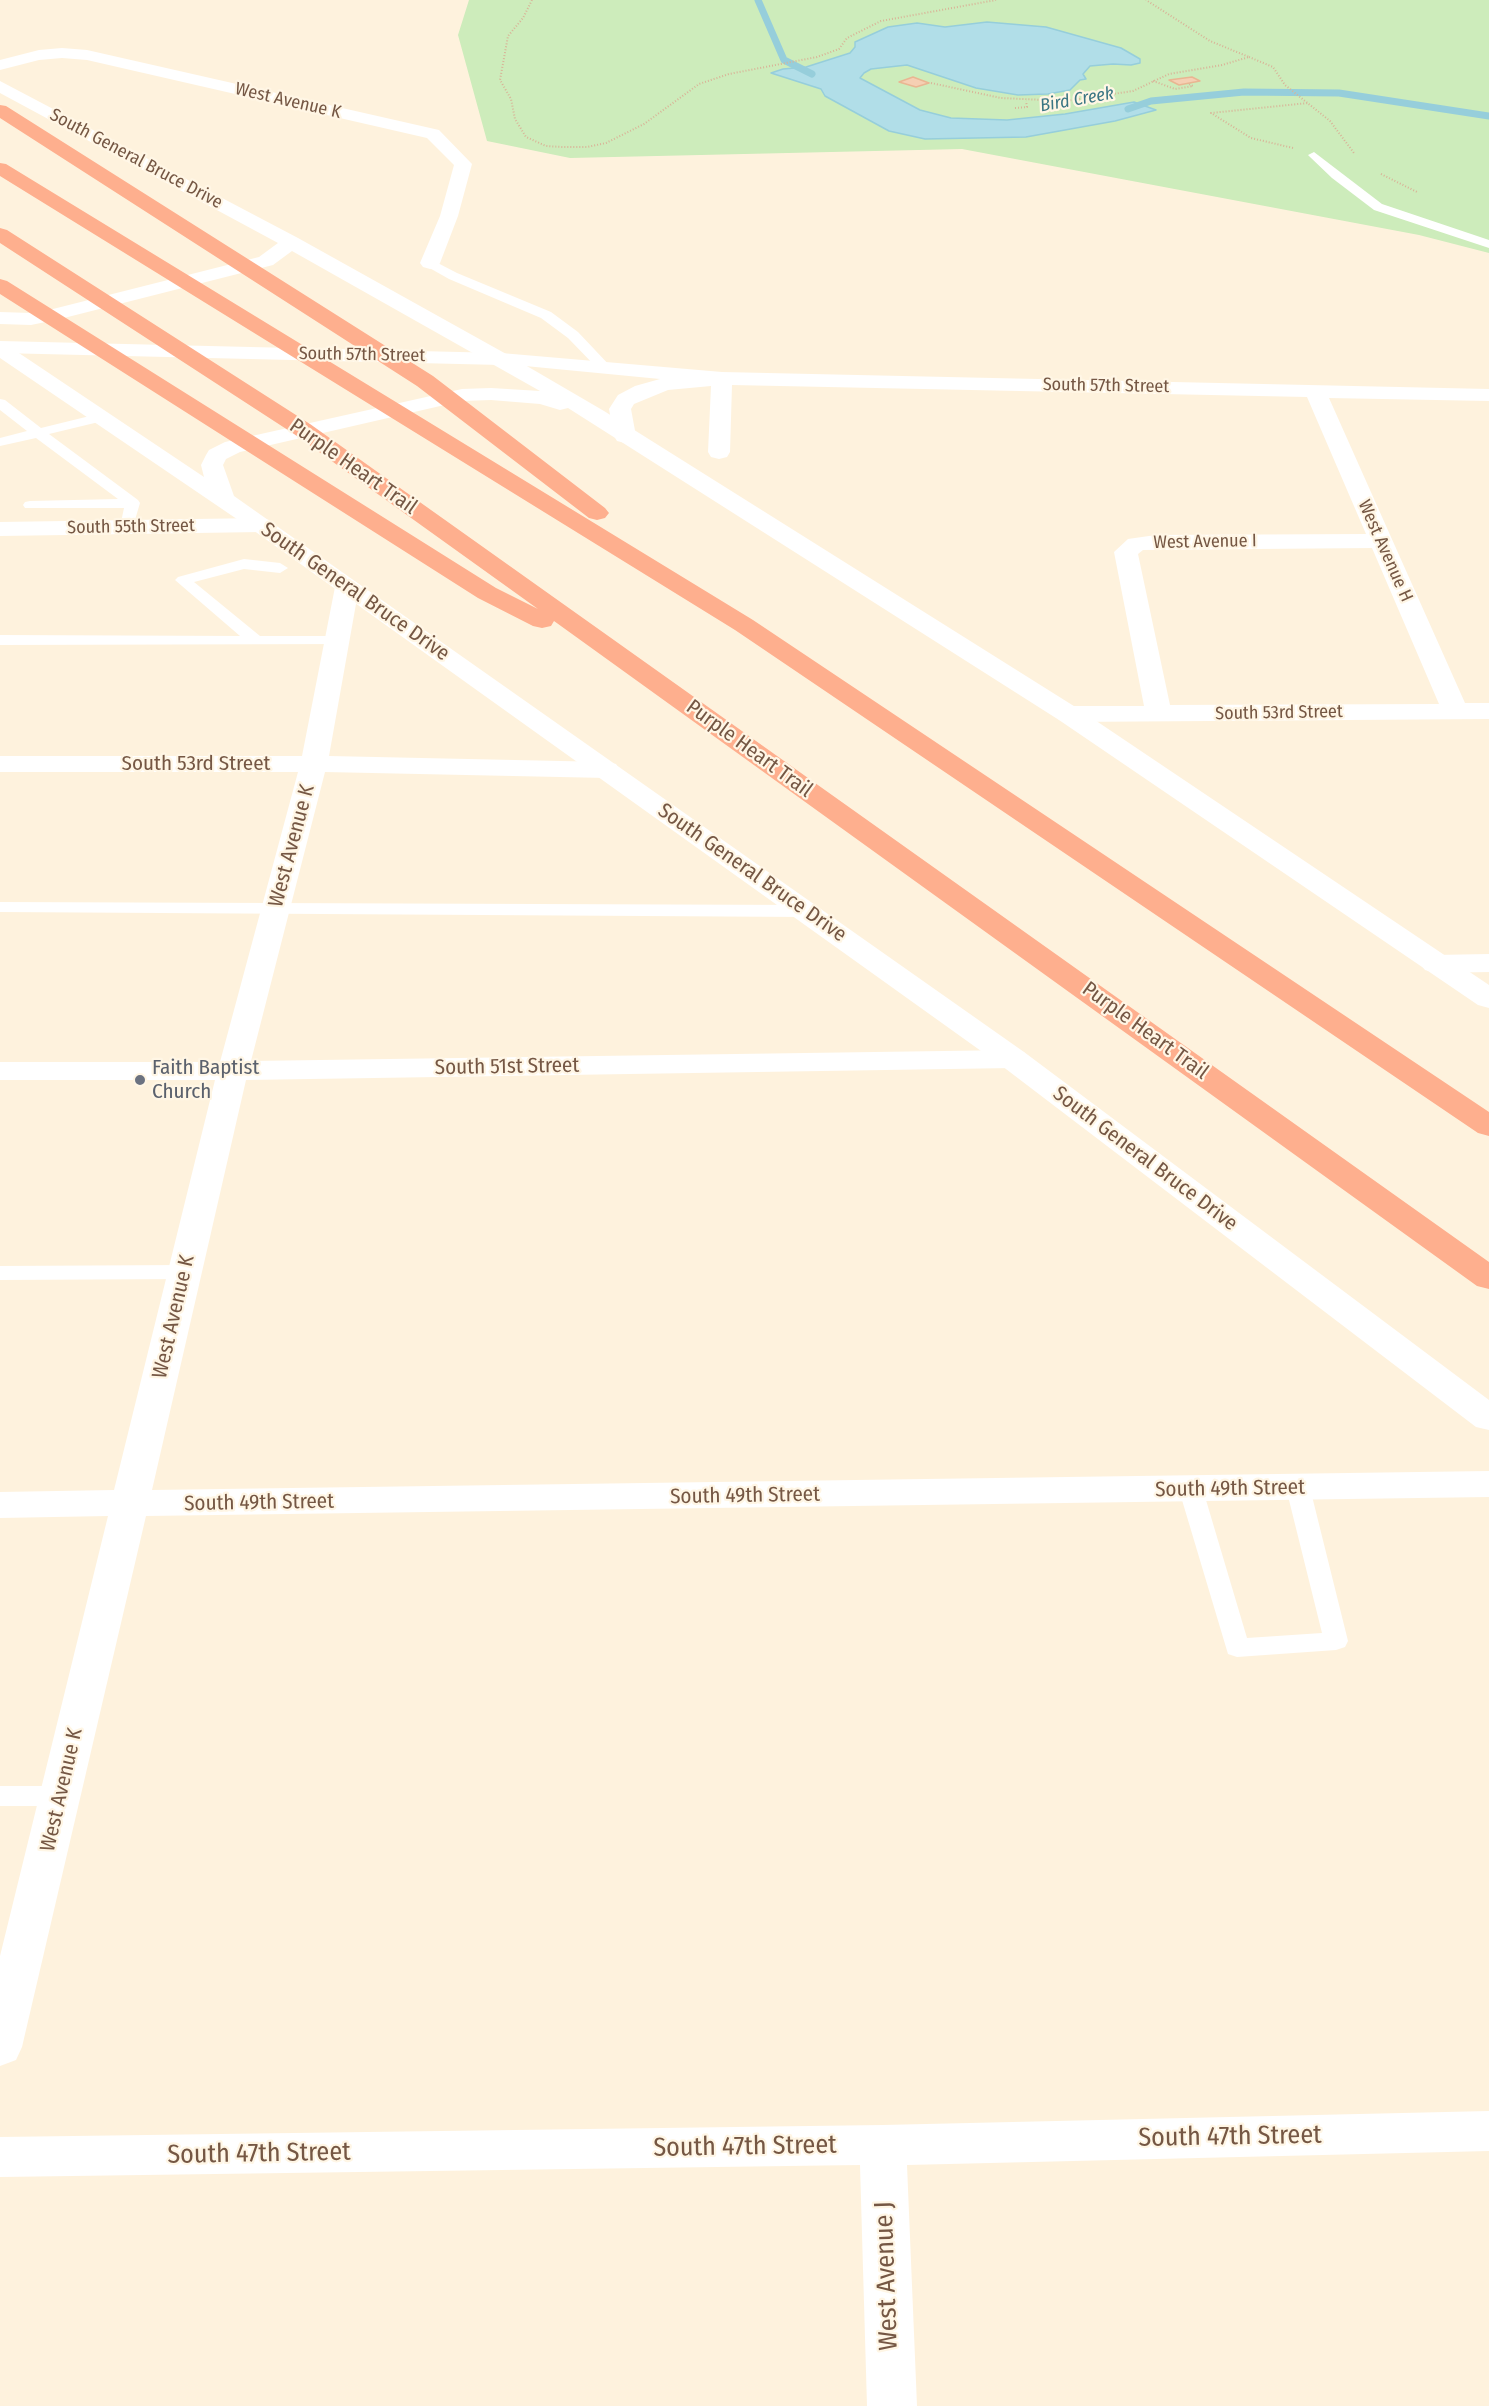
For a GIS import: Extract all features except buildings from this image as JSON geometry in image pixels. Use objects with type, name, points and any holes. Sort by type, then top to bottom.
[{"type":"highway","points":[[0,110],[424,381],[744,625]]},
{"type":"highway","points":[[0,168],[744,625],[1489,1126]]},
{"type":"highway","name":"Purple Heart Trail","points":[[0,234],[302,429],[1489,1278]]},
{"type":"highway","points":[[0,285],[488,593],[634,667]]},
{"type":"street","name":"West Avenue K","points":[[0,65],[39,55],[62,53],[87,55],[433,134],[463,164],[449,216],[430,262]]},
{"type":"street","name":"South General Bruce Drive","points":[[0,86],[291,242],[501,359],[596,416],[1068,714],[1489,999]]},
{"type":"street","points":[[5,319],[53,315],[266,261],[291,242]]},
{"type":"street","name":"South General Bruce Drive","points":[[0,348],[261,525],[1013,1059],[1489,1418]]},
{"type":"street","name":"South 57th Street","points":[[0,348],[501,359],[722,378],[1489,395]]},
{"type":"street","points":[[719,452],[722,378]]},
{"type":"street","name":"South 57th Street","points":[[625,436],[620,409],[626,400],[643,391],[666,384],[722,378]]},
{"type":"street","name":"West Avenue H","points":[[1315,391],[1455,711]]},
{"type":"street","points":[[223,499],[212,465],[217,455],[233,447],[462,395],[491,394],[543,398],[596,416]]},
{"type":"street","name":"South 55th Street","points":[[0,529],[261,525]]},
{"type":"street","name":"West Avenue I","points":[[1159,714],[1126,552],[1136,544],[1381,541]]},
{"type":"street","name":"West Avenue K","points":[[0,2047],[233,1071],[314,764],[347,587]]},
{"type":"street","name":"South 53rd Street","points":[[1068,714],[1489,711]]},
{"type":"street","name":"South 53rd Street","points":[[0,764],[314,764],[607,770]]},
{"type":"street","points":[[1436,964],[1489,963]]},
{"type":"street","name":"South 51st Street","points":[[0,1071],[233,1071],[1013,1059]]},
{"type":"street","name":"South 49th Street","points":[[0,1505],[130,1505],[1489,1484]]},
{"type":"street","name":"South 47th Street","points":[[0,2157],[883,2145],[1489,2131]]},
{"type":"street","name":"West Avenue J","points":[[883,2145],[892,2406]]},
{"type":"lane","points":[[1314,155],[1335,176],[1378,207],[1489,244]]},
{"type":"lane","points":[[430,262],[453,276],[546,315],[573,335],[605,368]]},
{"type":"lane","points":[[0,403],[133,503]]},
{"type":"lane","points":[[0,442],[102,417]]},
{"type":"lane","points":[[30,505],[133,503]]},
{"type":"lane","points":[[127,527],[133,503]]},
{"type":"lane","points":[[249,576],[310,560]]},
{"type":"lane","points":[[256,641],[183,580],[244,564],[280,568]]},
{"type":"lane","points":[[196,591],[226,583]]},
{"type":"lane","points":[[0,640],[338,640]]},
{"type":"lane","points":[[0,907],[805,911]]},
{"type":"lane","points":[[0,1273],[185,1272]]},
{"type":"lane","points":[[1191,1490],[1237,1648],[1336,1641],[1298,1488]]},
{"type":"lane","points":[[0,1796],[60,1796]]},
{"type":"path","points":[[532,0],[523,18],[508,36],[500,80],[511,99],[519,129],[533,142],[546,146],[587,147],[606,143],[644,124],[699,84],[729,74],[801,61],[839,49],[847,38],[881,21],[996,0]]},
{"type":"path","points":[[1146,0],[1210,41],[1273,67],[1289,88],[1309,103],[1341,134],[1355,156]]},
{"type":"path","points":[[931,83],[1026,101],[1066,101],[1133,91],[1170,74],[1222,65],[1249,57]]},
{"type":"path","points":[[1170,74],[1179,78]]},
{"type":"path","points":[[1152,81],[1175,89],[1193,86],[1190,84]]},
{"type":"path","points":[[943,85],[951,82]]},
{"type":"path","points":[[1123,93],[1130,96]]},
{"type":"path","points":[[1016,108],[1027,107],[1026,101]]},
{"type":"path","points":[[1309,103],[1211,113],[1251,138],[1286,145],[1314,155]]},
{"type":"path","points":[[1379,173],[1415,190],[1421,198]]},
{"type":"green space","points":[[469,0],[1489,0],[1489,253],[1419,235],[962,149],[570,158],[487,141],[458,35]]},
{"type":"water","points":[[987,22],[1046,27],[1121,48],[1140,59],[1140,63],[1090,66],[1083,74],[1086,79],[1080,80],[1070,90],[1048,94],[1018,95],[976,88],[907,65],[871,69],[860,78],[920,110],[951,118],[1007,120],[1065,114],[1134,102],[1156,110],[1115,121],[1026,137],[925,139],[889,131],[825,96],[821,89],[771,73],[783,69],[806,67],[850,53],[855,47],[855,42],[888,27],[917,23],[945,27]]},
{"type":"waterway","name":"Bird Creek","points":[[758,0],[784,60],[812,74]]},
{"type":"waterway","name":"Bird Creek","points":[[1128,109],[1151,101],[1244,92],[1339,93],[1489,116]]},
{"type":"place","name":"Faith Baptist Church","points":[[140,1080]]}]
